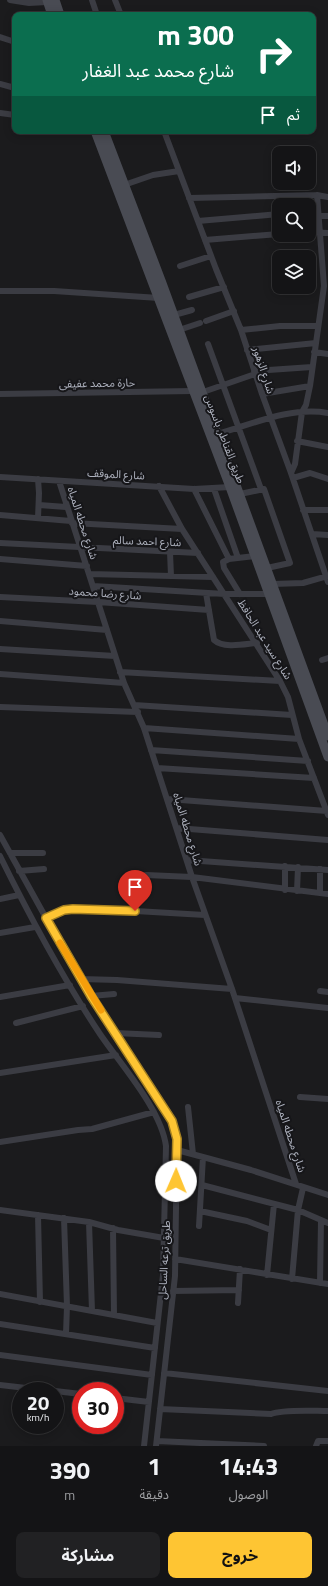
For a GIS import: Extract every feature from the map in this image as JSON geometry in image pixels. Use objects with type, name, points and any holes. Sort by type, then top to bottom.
[{"type":"main road","points":[[50,1],[52,12]]},
{"type":"main road","points":[[50,1],[58,12]]},
{"type":"main road","name":"طريق القناطر, باسوس","points":[[97,134],[159,298],[198,392],[218,434],[328,736]]},
{"type":"main road","name":"طريق القناطر, باسوس","points":[[105,134],[174,315],[230,487],[328,757]]},
{"type":"street","points":[[10,0],[29,3],[50,1]]},
{"type":"street","points":[[92,0],[96,12]]},
{"type":"street","points":[[115,0],[120,12]]},
{"type":"street","points":[[0,37],[12,41]]},
{"type":"street","points":[[0,84],[12,87]]},
{"type":"street","points":[[0,113],[12,115]]},
{"type":"street","name":"شارع الزهور","points":[[165,134],[211,256],[241,330],[327,578]]},
{"type":"street","points":[[124,185],[153,174],[179,171]]},
{"type":"street","points":[[189,198],[317,195],[328,197]]},
{"type":"street","points":[[317,195],[320,232],[325,253],[325,298],[318,326],[310,386],[306,404],[302,412],[292,476],[310,473],[328,479]]},
{"type":"street","points":[[198,221],[272,215]]},
{"type":"street","points":[[318,216],[328,216]]},
{"type":"street","points":[[316,232],[328,233]]},
{"type":"street","points":[[205,240],[272,235]]},
{"type":"street","points":[[180,266],[211,256]]},
{"type":"street","points":[[189,297],[224,288]]},
{"type":"street","points":[[0,292],[54,291],[159,298]]},
{"type":"street","points":[[174,315],[192,310]]},
{"type":"street","points":[[179,330],[234,311]]},
{"type":"street","points":[[241,330],[280,326],[318,326]]},
{"type":"street","points":[[247,350],[316,343]]},
{"type":"street","points":[[208,344],[261,489],[264,489],[290,563],[267,568]]},
{"type":"street","points":[[314,352],[328,354]]},
{"type":"street","name":"حارة محمد عفيفى","points":[[0,394],[198,392],[222,385],[255,372],[312,367]]},
{"type":"street","points":[[262,394],[310,386]]},
{"type":"street","points":[[218,434],[270,416],[311,411],[328,412]]},
{"type":"street","points":[[297,441],[328,447]]},
{"type":"street","name":"شارع الموقف","points":[[0,477],[194,489],[230,487]]},
{"type":"street","points":[[38,479],[38,518]]},
{"type":"street","name":"شارع محطه المياه","points":[[59,480],[66,507],[82,549],[120,672],[144,728],[192,877],[232,989],[296,1184]]},
{"type":"street","name":"شارع سيد عبد الحافظ","points":[[159,486],[182,529],[257,643],[280,681],[288,697],[299,739],[327,813]]},
{"type":"street","points":[[194,489],[229,559]]},
{"type":"street","points":[[214,489],[238,558]]},
{"type":"street","points":[[240,494],[261,489]]},
{"type":"street","points":[[39,505],[66,507]]},
{"type":"street","points":[[303,510],[328,510]]},
{"type":"street","points":[[0,515],[72,522],[182,529]]},
{"type":"street","points":[[312,534],[328,535]]},
{"type":"street","name":"شارع احمد سالم","points":[[0,543],[82,549],[198,553]]},
{"type":"street","points":[[170,552],[171,576]]},
{"type":"street","points":[[240,594],[223,565],[224,561],[255,556]]},
{"type":"street","points":[[0,559],[87,566]]},
{"type":"street","points":[[89,574],[213,578]]},
{"type":"street","points":[[273,584],[303,583],[327,578]]},
{"type":"street","points":[[93,586],[225,594],[270,594]]},
{"type":"street","points":[[206,593],[214,640],[216,642],[228,645],[257,643]]},
{"type":"street","name":"شارع رضا محمود","points":[[0,597],[209,610]]},
{"type":"street","points":[[0,621],[107,630]]},
{"type":"street","points":[[0,649],[115,656]]},
{"type":"street","points":[[120,672],[280,681]]},
{"type":"street","points":[[0,674],[124,683]]},
{"type":"street","points":[[134,706],[292,715]]},
{"type":"street","points":[[0,707],[138,712]]},
{"type":"street","points":[[144,728],[299,739]]},
{"type":"street","points":[[151,750],[308,761]]},
{"type":"street","points":[[157,768],[314,778]]},
{"type":"street","points":[[168,799],[327,813]]},
{"type":"street","points":[[177,828],[328,840]]},
{"type":"street","name":"طريق ترعه الساحل","points":[[0,834],[19,871],[91,996],[169,1113],[176,1134],[175,1259],[157,1443]]},
{"type":"street","points":[[10,853],[43,853]]},
{"type":"street","name":"طريق ترعه الساحل","points":[[0,856],[35,927],[100,1034],[116,1055],[154,1112],[165,1136],[163,1275],[144,1446]]},
{"type":"street","points":[[187,860],[328,870]]},
{"type":"street","points":[[285,866],[285,890]]},
{"type":"street","points":[[297,891],[298,867]]},
{"type":"street","points":[[19,871],[44,869]]},
{"type":"street","points":[[320,869],[320,893]]},
{"type":"street","points":[[146,875],[192,877],[285,890],[328,894]]},
{"type":"street","points":[[0,898],[19,895]]},
{"type":"street","points":[[46,918],[64,910],[83,908],[205,915]]},
{"type":"street","points":[[0,933],[35,927]]},
{"type":"street","points":[[81,979],[117,980],[232,989]]},
{"type":"street","points":[[0,997],[70,984]]},
{"type":"street","points":[[320,991],[328,992]]},
{"type":"street","points":[[91,996],[114,994]]},
{"type":"street","points":[[235,998],[328,1008]]},
{"type":"street","points":[[16,1023],[83,1006]]},
{"type":"street","points":[[115,1033],[159,1035]]},
{"type":"street","points":[[0,1073],[116,1055]]},
{"type":"street","points":[[300,1097],[328,1099]]},
{"type":"street","points":[[188,1108],[193,1154]]},
{"type":"street","points":[[0,1142],[75,1130],[92,1129],[154,1112]]},
{"type":"street","points":[[177,1150],[296,1184],[303,1188],[328,1195]]},
{"type":"street","points":[[199,1226],[203,1157]]},
{"type":"street","points":[[202,1185],[298,1210],[328,1223]]},
{"type":"street","points":[[292,1279],[298,1210],[303,1188]]},
{"type":"street","points":[[267,1275],[274,1204]]},
{"type":"street","points":[[0,1210],[89,1222],[164,1238]]},
{"type":"street","points":[[200,1211],[247,1221],[271,1230]]},
{"type":"street","points":[[38,1215],[40,1302]]},
{"type":"street","points":[[64,1218],[67,1306],[66,1334]]},
{"type":"street","points":[[320,1283],[321,1220]]},
{"type":"street","points":[[89,1222],[92,1311]]},
{"type":"street","points":[[113,1228],[114,1315]]},
{"type":"street","points":[[175,1259],[328,1284]]},
{"type":"street","points":[[238,1303],[240,1269]]},
{"type":"street","points":[[173,1291],[239,1290]]},
{"type":"street","points":[[0,1294],[157,1323]]},
{"type":"street","points":[[0,1324],[155,1348]]},
{"type":"street","points":[[0,1355],[152,1375]]},
{"type":"street","points":[[164,1373],[328,1391]]},
{"type":"street","points":[[0,1385],[12,1386]]},
{"type":"street","points":[[124,1399],[149,1402]]},
{"type":"street","points":[[160,1409],[271,1414],[328,1411]]},
{"type":"street","points":[[316,1446],[318,1441],[328,1440]]},
{"type":"street","points":[[157,1443],[264,1446]]},
{"type":"slow traffic","points":[[60,943],[101,1010]]},
{"type":"route","points":[[135,911],[83,908],[64,910],[46,918],[91,996],[134,1064],[169,1113],[177,1139],[176,1181]]}]
